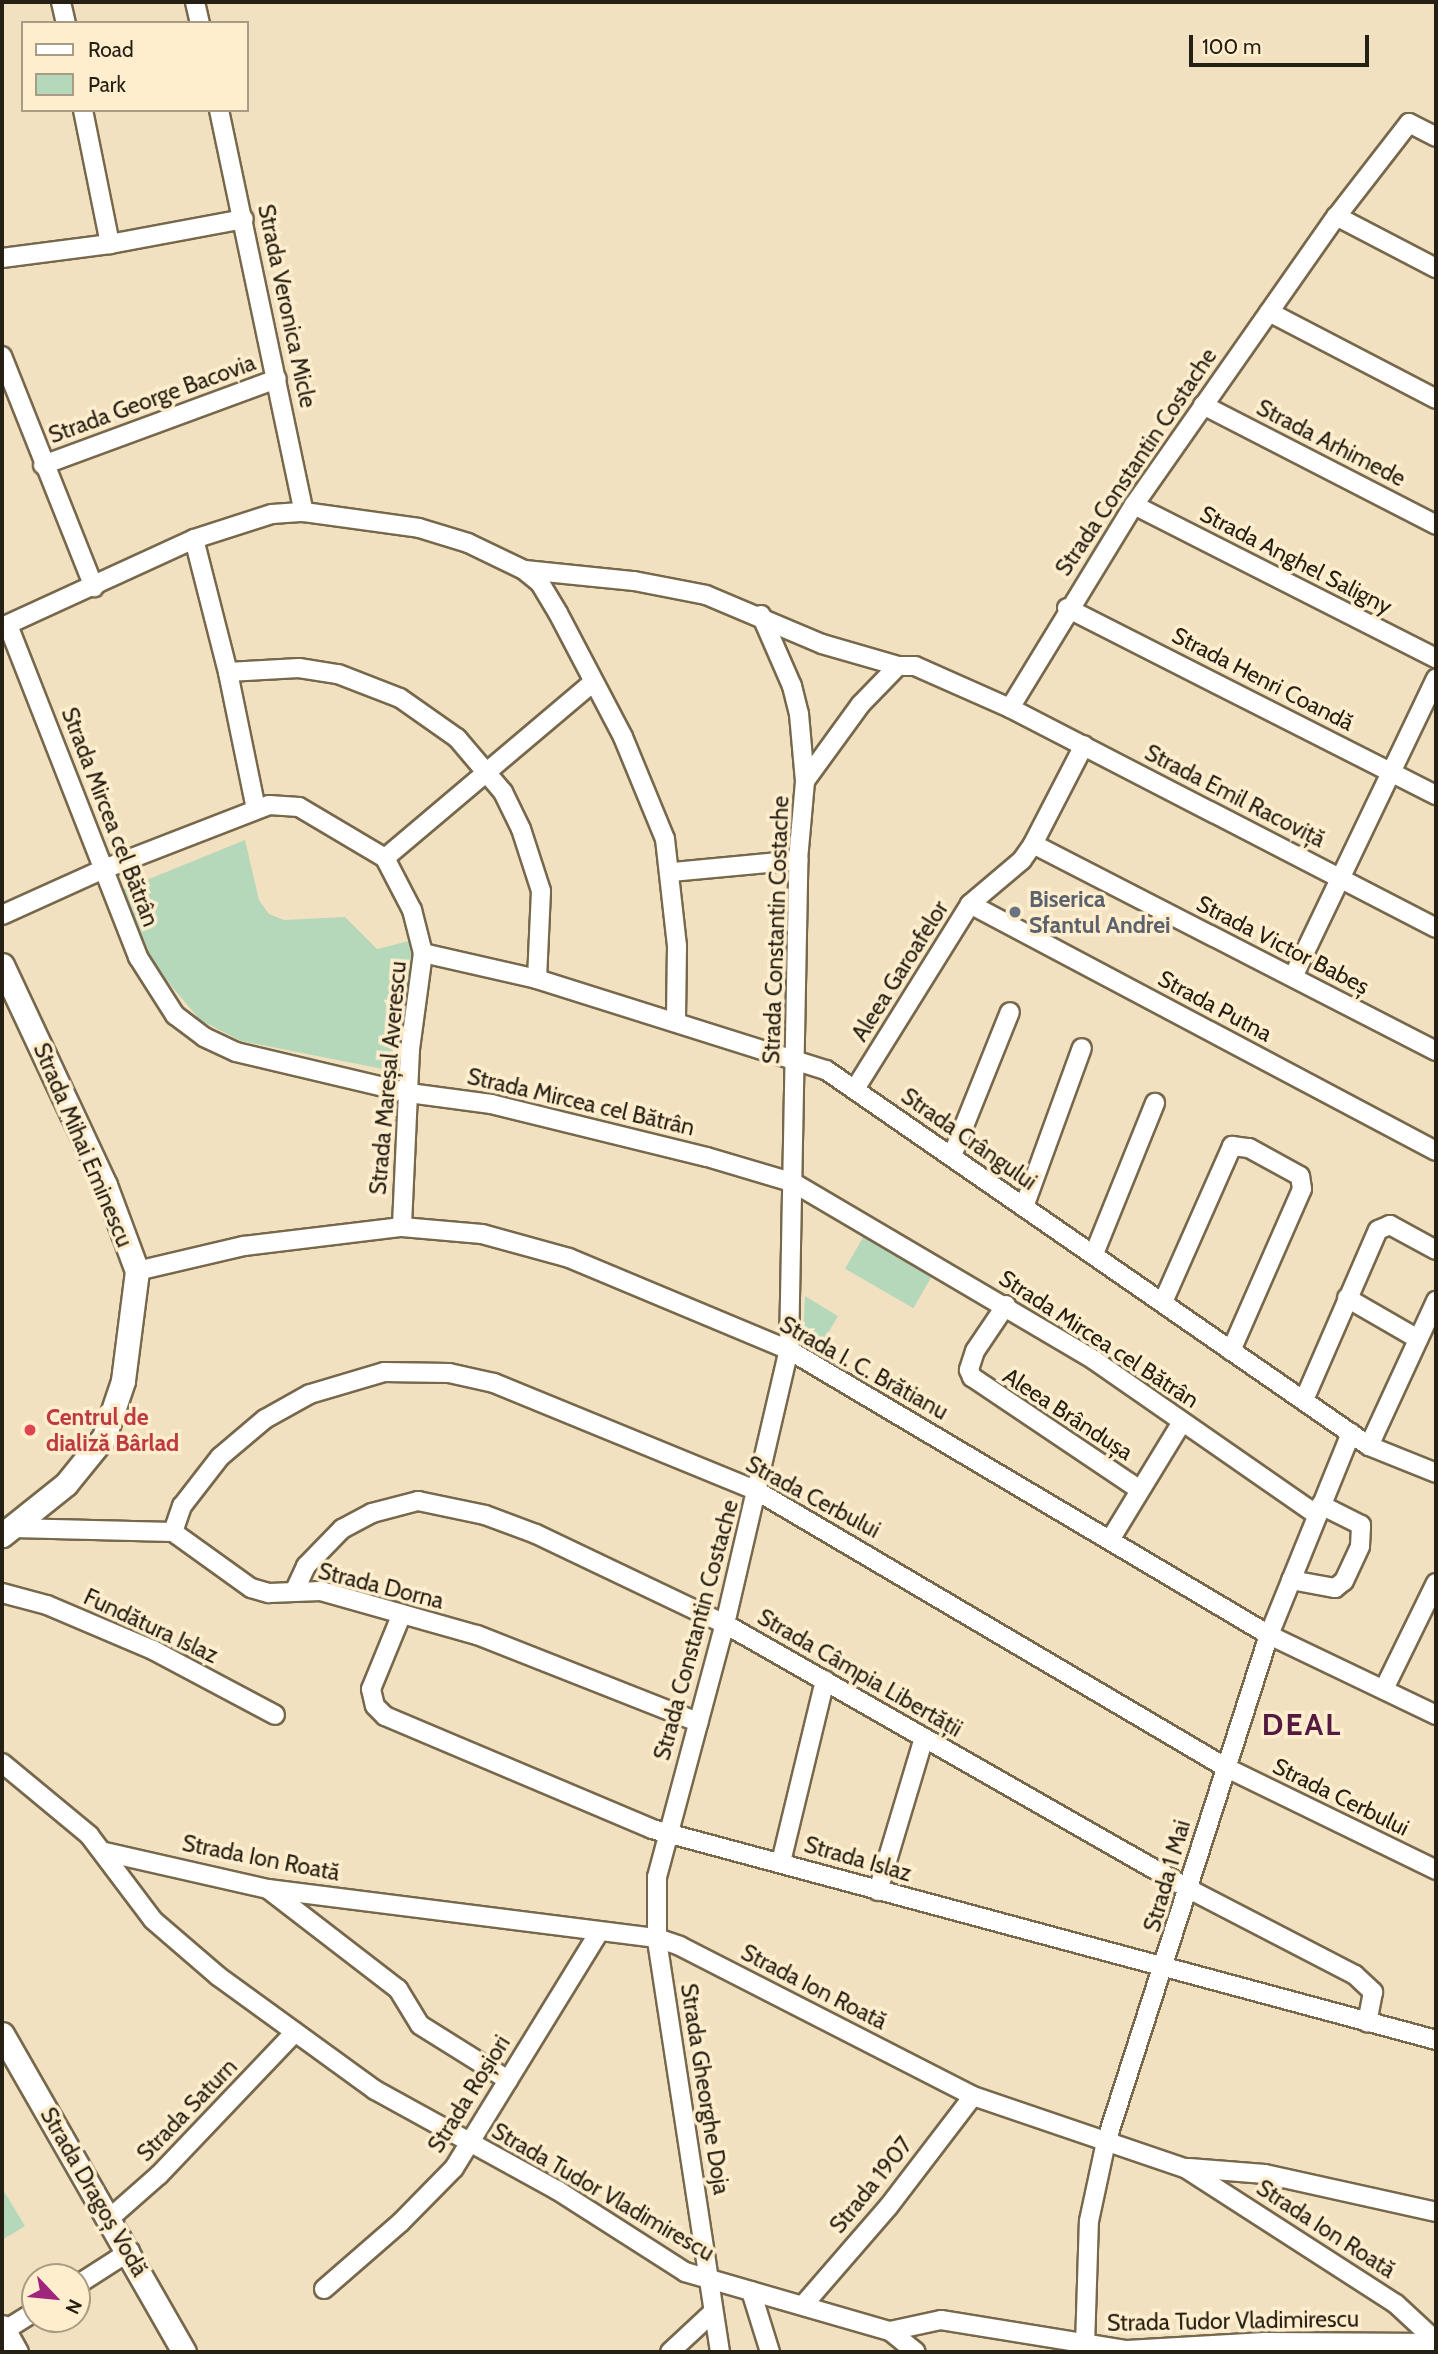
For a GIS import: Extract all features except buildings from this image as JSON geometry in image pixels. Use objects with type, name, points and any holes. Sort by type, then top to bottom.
[{"type":"main road","name":"Strada Mihai Eminescu","points":[[2,965],[105,1185],[137,1271],[123,1381],[104,1437],[66,1484],[7,1532]]},
{"type":"main road","name":"Strada Dragoș Vodă","points":[[2,2034],[130,2251],[184,2352]]},
{"type":"main road","points":[[3,2330],[16,2352]]},
{"type":"street","points":[[61,2],[66,21]]},
{"type":"street","points":[[195,2],[200,21]]},
{"type":"street","points":[[83,112],[110,244]]},
{"type":"street","name":"Strada Veronica Micle","points":[[219,112],[304,512]]},
{"type":"street","name":"Strada Constantin Costache","points":[[1010,708],[1067,608],[1134,505],[1336,216],[1409,123],[1436,137]]},
{"type":"street","points":[[1336,216],[1436,268]]},
{"type":"street","points":[[2,258],[110,244],[244,219]]},
{"type":"street","points":[[1269,312],[1436,399]]},
{"type":"street","points":[[2,356],[43,465],[94,587]]},
{"type":"street","name":"Strada George Bacovia","points":[[43,465],[277,379]]},
{"type":"street","name":"Strada Arhimede","points":[[1203,405],[1436,525]]},
{"type":"street","name":"Strada Anghel Saligny","points":[[1134,505],[1436,658]]},
{"type":"street","points":[[5,626],[194,539],[250,518],[304,512],[419,528],[468,543],[524,570],[688,591],[761,615],[822,644],[898,666],[915,666],[1010,708]]},
{"type":"street","points":[[194,539],[228,672],[256,808]]},
{"type":"street","points":[[524,570],[546,593],[647,790],[672,872],[677,946],[676,1020]]},
{"type":"street","name":"Strada Henri Coandă","points":[[1067,608],[1436,795]]},
{"type":"street","points":[[761,615],[792,686],[799,714],[805,781]]},
{"type":"street","name":"Strada Mircea cel Bătrân","points":[[5,626],[138,957],[154,987],[175,1015],[204,1037],[236,1052],[409,1093],[491,1104],[719,1160],[794,1183],[1006,1305],[1319,1510],[1361,1525],[1360,1546],[1344,1581],[1335,1588],[1291,1580]]},
{"type":"street","name":"Strada Constantin Costache","points":[[668,1833],[726,1624],[789,1350],[798,860],[805,781],[861,704],[898,666]]},
{"type":"street","points":[[228,672],[299,668],[366,683],[431,719],[486,769],[521,829],[541,891],[537,979]]},
{"type":"street","points":[[1293,977],[1436,678]]},
{"type":"street","points":[[2,915],[104,869],[256,808],[284,804],[299,807],[386,858],[486,769],[592,683]]},
{"type":"street","name":"Strada Emil Racoviță","points":[[1010,708],[1436,929]]},
{"type":"street","name":"Aleea Garoafelor","points":[[855,1089],[971,904],[1022,860],[1033,844],[1084,745]]},
{"type":"street","name":"Strada Victor Babeș","points":[[1033,844],[1436,1051]]},
{"type":"street","name":"Strada Mareșal Averescu","points":[[386,858],[412,911],[424,953],[409,1093],[401,1227]]},
{"type":"street","points":[[672,872],[798,860]]},
{"type":"street","name":"Strada Putna","points":[[971,904],[1436,1151]]},
{"type":"street","name":"Strada Crângului","points":[[424,953],[537,979],[796,1058],[855,1089],[1369,1446],[1436,1473]]},
{"type":"street","points":[[951,1156],[1010,1012]]},
{"type":"street","points":[[1024,1207],[1082,1048]]},
{"type":"street","points":[[1094,1254],[1156,1103]]},
{"type":"street","points":[[1163,1302],[1232,1146],[1249,1149],[1300,1175],[1302,1189],[1231,1351]]},
{"type":"street","name":"Strada I. C. Brătianu","points":[[137,1271],[266,1242],[401,1227],[460,1229],[547,1251],[789,1350],[1269,1635],[1436,1715]]},
{"type":"street","points":[[1304,1400],[1347,1298],[1383,1227],[1396,1227],[1436,1250]]},
{"type":"street","points":[[1347,1298],[1418,1339]]},
{"type":"street","points":[[1369,1446],[1436,1301]]},
{"type":"street","name":"Aleea Brândușa","points":[[1006,1305],[975,1351],[969,1370],[972,1377],[1140,1490]]},
{"type":"street","name":"Strada Cerbului","points":[[173,1532],[198,1482],[265,1419],[310,1394],[384,1372],[449,1373],[494,1383],[757,1491],[1225,1767],[1436,1871]]},
{"type":"street","name":"Aleea Brândușa","points":[[1110,1540],[1182,1422]]},
{"type":"street","name":"Strada 1 Mai","points":[[1085,2346],[1089,2221],[1106,2142],[1165,1969],[1225,1767],[1269,1635],[1351,1433]]},
{"type":"street","name":"Strada Câmpia Libertății","points":[[294,1592],[306,1566],[342,1529],[372,1513],[418,1501],[485,1515],[536,1534],[726,1624],[1189,1889],[1355,1975],[1373,1992],[1367,2022]]},
{"type":"street","points":[[7,1532],[173,1532]]},
{"type":"street","name":"Strada Dorna","points":[[173,1532],[251,1588],[294,1592],[321,1591],[401,1616],[477,1635],[698,1722]]},
{"type":"street","points":[[1384,1689],[1436,1583]]},
{"type":"street","name":"Fundătura Islaz","points":[[2,1592],[47,1605],[153,1650],[275,1715]]},
{"type":"street","name":"Strada Islaz","points":[[401,1616],[371,1689],[374,1706],[385,1716],[668,1833],[1436,2040]]},
{"type":"street","points":[[780,1862],[825,1680]]},
{"type":"street","points":[[878,1891],[924,1738]]},
{"type":"street","name":"Strada Tudor Vladimirescu","points":[[2,1763],[106,1852],[164,1932],[295,2032],[375,2090],[557,2190],[685,2272],[708,2281],[805,2303],[890,2331],[941,2320],[1085,2346],[1128,2350],[1334,2347],[1436,2342]]},
{"type":"street","name":"Strada Gheorghe Doja","points":[[668,1833],[657,1877],[657,1938],[708,2281],[714,2349]]},
{"type":"street","name":"Strada Ion Roată","points":[[106,1852],[268,1889],[657,1938],[680,1946],[973,2096],[1185,2168],[1395,2304],[1436,2342]]},
{"type":"street","points":[[268,1889],[398,1989],[420,2025],[508,2080]]},
{"type":"street","name":"Strada Roșiori","points":[[324,2289],[436,2189],[471,2145],[598,1932]]},
{"type":"street","name":"Strada Saturn","points":[[110,2218],[159,2175],[295,2032]]},
{"type":"street","name":"Strada 1907","points":[[805,2303],[888,2206],[973,2096]]},
{"type":"street","points":[[1185,2168],[1265,2175],[1436,2212]]},
{"type":"street","points":[[91,2276],[130,2251]]},
{"type":"street","points":[[751,2291],[770,2352]]},
{"type":"street","points":[[670,2352],[711,2314]]},
{"type":"street","points":[[3,2330],[21,2319]]},
{"type":"street","points":[[890,2331],[916,2352]]},
{"type":"green space","points":[[245,840],[259,900],[269,914],[284,920],[345,917],[377,949],[413,940],[398,1072],[241,1041],[200,1020],[147,957],[122,890]]},
{"type":"green space","points":[[865,1234],[933,1274],[913,1308],[845,1269]]},
{"type":"green space","points":[[805,1296],[838,1316],[818,1350],[803,1341]]},
{"type":"green space","points":[[2,2188],[25,2226],[2,2240]]},
{"type":"place","name":"Biserica Sfantul Andrei","points":[[1015,912]]},
{"type":"place","name":"Centrul de dializă Bârlad","points":[[30,1430]]},
{"type":"district","name":"DEAL","points":[[1302,1725]]}]
